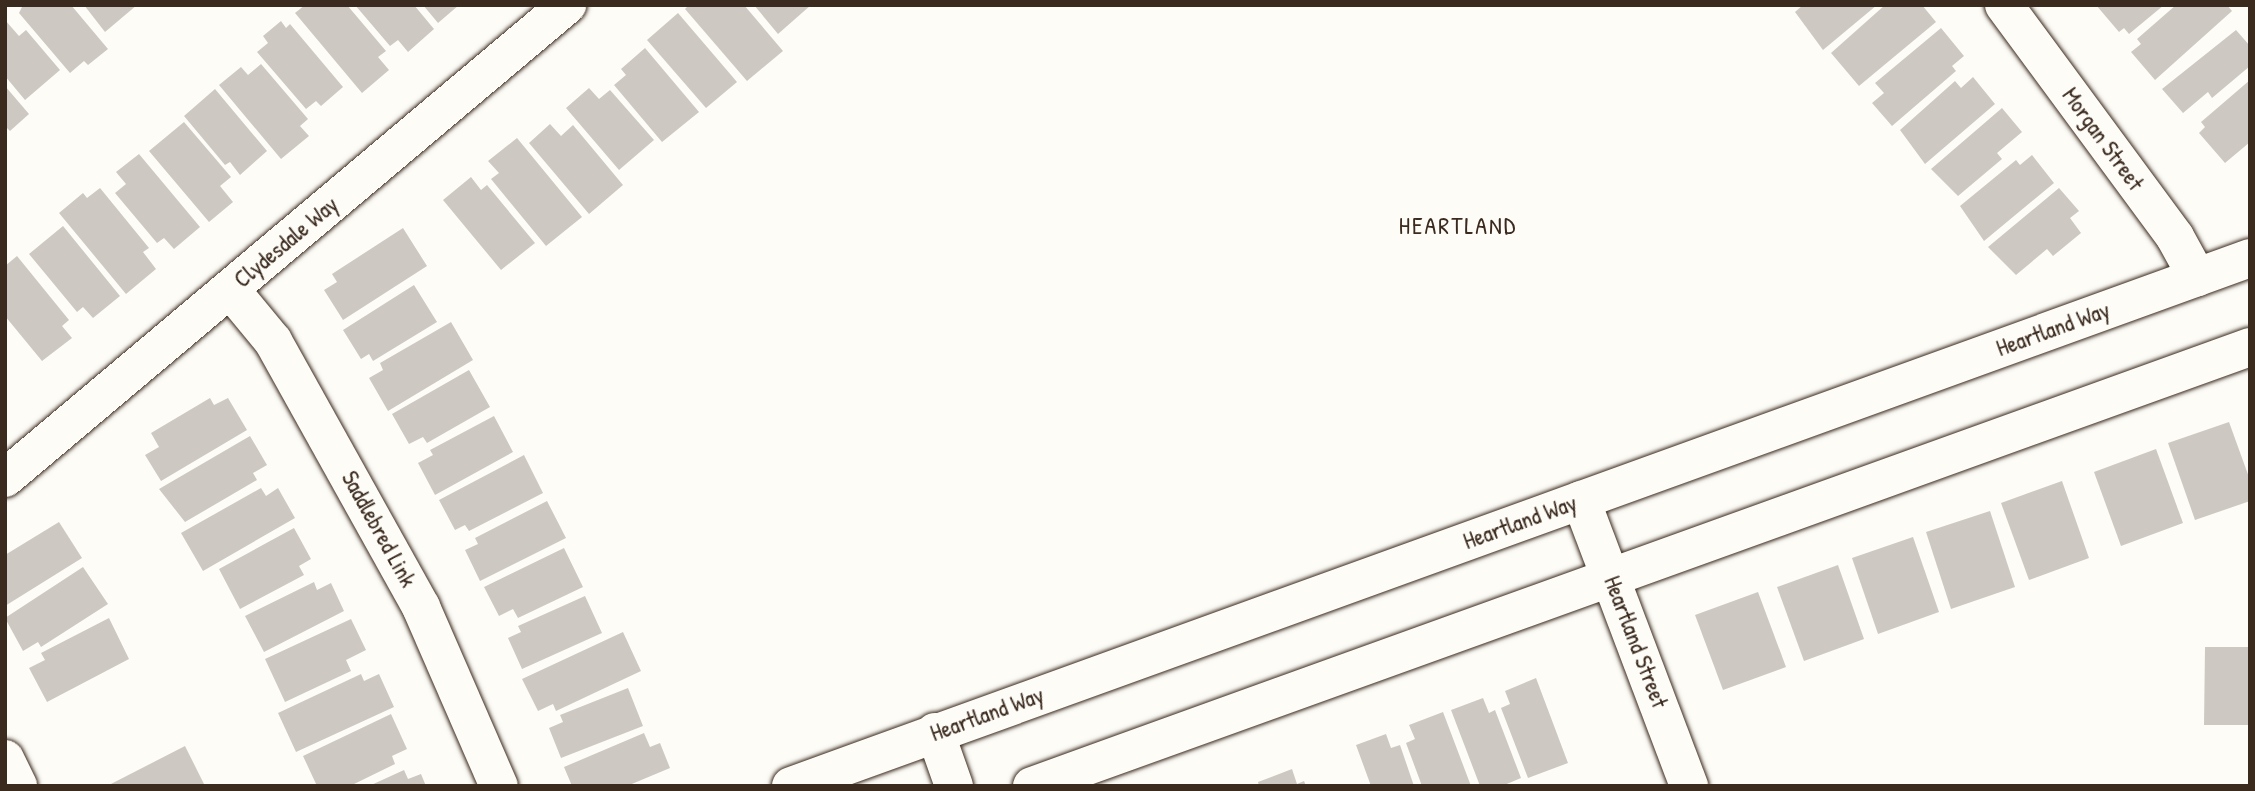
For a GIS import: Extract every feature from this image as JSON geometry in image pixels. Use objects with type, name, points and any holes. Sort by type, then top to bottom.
[{"type":"street","name":"Morgan Street","points":[[2004,5],[2175,237],[2197,277]]},
{"type":"street","name":"Clydesdale Way","points":[[5,478],[561,7]]},
{"type":"street","name":"Heartland Way","points":[[791,786],[2250,258]]},
{"type":"street","name":"Saddlebred Link","points":[[230,289],[273,341],[410,584],[466,701],[499,786]]},
{"type":"street","points":[[1032,786],[2250,347]]},
{"type":"street","name":"Heartland Street","points":[[1581,500],[1612,575],[1689,786]]},
{"type":"street","points":[[935,732],[954,786]]},
{"type":"street","points":[[5,759],[18,786]]},
{"type":"building","points":[[23,5],[71,5],[108,49],[88,65],[84,61],[70,73],[19,13]]},
{"type":"building","points":[[84,5],[137,5],[105,32]]},
{"type":"building","points":[[305,5],[347,5],[386,51],[378,57],[389,70],[362,93],[295,13]]},
{"type":"building","points":[[355,5],[414,5],[434,29],[408,52],[398,40],[390,46]]},
{"type":"building","points":[[423,5],[459,5],[438,23]]},
{"type":"building","points":[[689,5],[744,5],[783,51],[747,81],[685,9]]},
{"type":"building","points":[[754,5],[811,5],[778,34]]},
{"type":"building","points":[[1803,5],[1877,5],[1823,50],[1795,12]]},
{"type":"building","points":[[1885,5],[1922,5],[1936,22],[1859,86],[1831,53]]},
{"type":"building","points":[[2096,5],[2164,5],[2129,34],[2124,28],[2119,32]]},
{"type":"building","points":[[2176,5],[2227,5],[2232,11],[2155,80],[2131,52],[2141,44],[2137,39]]},
{"type":"building","points":[[678,13],[737,82],[706,108],[647,40]]},
{"type":"building","points":[[5,20],[19,36],[26,30],[60,70],[25,100],[5,76]]},
{"type":"building","points":[[281,21],[286,28],[290,24],[343,87],[321,106],[316,101],[306,109],[257,52],[268,43],[263,36]]},
{"type":"building","points":[[1941,28],[1964,56],[1952,66],[1956,71],[1892,126],[1872,103],[1884,93],[1875,83]]},
{"type":"building","points":[[2236,30],[2250,46],[2250,66],[2212,98],[2208,92],[2183,113],[2162,89]]},
{"type":"building","points":[[645,48],[699,112],[662,142],[614,85],[626,75],[621,69]]},
{"type":"building","points":[[261,64],[308,119],[300,126],[309,136],[281,159],[219,85],[241,67],[248,75]]},
{"type":"building","points":[[1973,77],[1995,104],[1925,164],[1900,130],[1955,81],[1961,88]]},
{"type":"building","points":[[2250,80],[2250,142],[2225,163],[2199,133],[2205,127],[2201,122]]},
{"type":"building","points":[[5,86],[29,114],[10,131],[5,126]]},
{"type":"building","points":[[589,88],[599,99],[610,90],[654,140],[619,170],[566,108]]},
{"type":"building","points":[[215,89],[267,151],[240,175],[230,162],[225,165],[184,116]]},
{"type":"building","points":[[2002,108],[2022,132],[1997,153],[2002,159],[1958,196],[1931,169]]},
{"type":"building","points":[[184,122],[231,177],[220,186],[233,202],[209,222],[149,151]]},
{"type":"building","points":[[550,124],[561,136],[573,125],[623,185],[589,214],[529,143]]},
{"type":"building","points":[[517,138],[582,217],[546,246],[491,179],[499,173],[488,161]]},
{"type":"building","points":[[139,154],[200,227],[174,249],[164,238],[157,243],[115,193],[126,184],[116,172]]},
{"type":"building","points":[[2032,155],[2054,183],[1984,241],[1960,206],[2016,160],[2020,165]]},
{"type":"building","points":[[471,177],[481,190],[487,185],[535,243],[501,270],[443,200]]},
{"type":"building","points":[[100,188],[149,248],[143,252],[156,269],[126,294],[59,213],[83,193],[87,198]]},
{"type":"building","points":[[2059,188],[2079,211],[2070,218],[2081,233],[2053,256],[2047,249],[2016,275],[1988,247]]},
{"type":"building","points":[[63,226],[120,296],[93,318],[83,307],[77,312],[29,254]]},
{"type":"building","points":[[403,228],[427,266],[343,320],[324,290],[337,282],[332,274]]},
{"type":"building","points":[[17,256],[69,320],[62,326],[72,338],[42,361],[5,316],[5,266]]},
{"type":"building","points":[[414,285],[437,322],[373,361],[369,354],[361,359],[343,330]]},
{"type":"building","points":[[451,322],[473,360],[388,411],[369,378],[383,370],[380,363]]},
{"type":"building","points":[[469,370],[490,407],[427,443],[423,437],[409,444],[392,414]]},
{"type":"building","points":[[210,398],[214,405],[228,398],[247,430],[161,481],[145,455],[159,447],[151,433]]},
{"type":"building","points":[[494,416],[513,452],[435,495],[418,463],[433,455],[430,450]]},
{"type":"building","points":[[2229,422],[2250,480],[2250,501],[2195,520],[2168,443]]},
{"type":"building","points":[[250,436],[267,465],[253,473],[257,480],[185,522],[159,489]]},
{"type":"building","points":[[2156,449],[2183,523],[2121,546],[2094,472]]},
{"type":"building","points":[[524,455],[543,493],[469,531],[465,525],[455,530],[439,500]]},
{"type":"building","points":[[2062,481],[2089,558],[2029,580],[2001,503]]},
{"type":"building","points":[[261,488],[266,496],[278,488],[295,518],[203,571],[181,533]]},
{"type":"building","points":[[547,501],[566,538],[480,581],[465,550],[478,544],[475,538]]},
{"type":"building","points":[[1990,511],[2015,587],[1951,609],[1926,532]]},
{"type":"building","points":[[59,522],[82,558],[5,606],[5,555]]},
{"type":"building","points":[[294,528],[311,559],[299,566],[304,575],[240,609],[219,569]]},
{"type":"building","points":[[1913,537],[1939,612],[1878,634],[1852,558]]},
{"type":"building","points":[[564,548],[583,587],[518,618],[513,609],[499,616],[484,587]]},
{"type":"building","points":[[1838,565],[1864,639],[1804,661],[1777,587]]},
{"type":"building","points":[[83,567],[108,604],[41,647],[38,642],[23,651],[5,618]]},
{"type":"building","points":[[314,582],[317,590],[331,583],[344,611],[264,652],[245,616]]},
{"type":"building","points":[[1758,592],[1786,667],[1723,690],[1695,615]]},
{"type":"building","points":[[585,596],[602,633],[522,669],[508,638],[521,632],[518,626]]},
{"type":"building","points":[[109,618],[129,659],[47,702],[29,668],[45,660],[41,653]]},
{"type":"building","points":[[351,619],[366,650],[346,660],[351,671],[285,702],[265,659]]},
{"type":"building","points":[[623,632],[641,671],[556,711],[553,704],[538,711],[522,679]]},
{"type":"building","points":[[2205,647],[2250,647],[2250,725],[2204,725]]},
{"type":"building","points":[[361,674],[364,681],[379,674],[394,707],[296,752],[278,713]]},
{"type":"building","points":[[1536,678],[1568,763],[1528,778],[1501,708],[1510,704],[1505,691]]},
{"type":"building","points":[[628,688],[643,726],[561,758],[549,728],[563,722],[560,715]]},
{"type":"building","points":[[1483,698],[1489,713],[1495,710],[1521,778],[1502,786],[1480,786],[1451,710]]},
{"type":"building","points":[[1443,712],[1471,786],[1422,786],[1406,743],[1415,739],[1409,725]]},
{"type":"building","points":[[391,714],[407,749],[392,756],[395,764],[350,786],[317,786],[303,756]]},
{"type":"building","points":[[644,733],[650,747],[660,743],[670,768],[627,786],[572,786],[564,767]]},
{"type":"building","points":[[1386,734],[1391,748],[1400,745],[1414,786],[1371,786],[1356,745]]},
{"type":"building","points":[[185,746],[205,786],[107,786]]},
{"type":"building","points":[[1292,769],[1297,784],[1304,781],[1306,786],[1259,786],[1258,782]]},
{"type":"building","points":[[404,770],[408,779],[421,774],[426,786],[369,786]]},
{"type":"district","name":"HEARTLAND","points":[[1458,226]]}]
